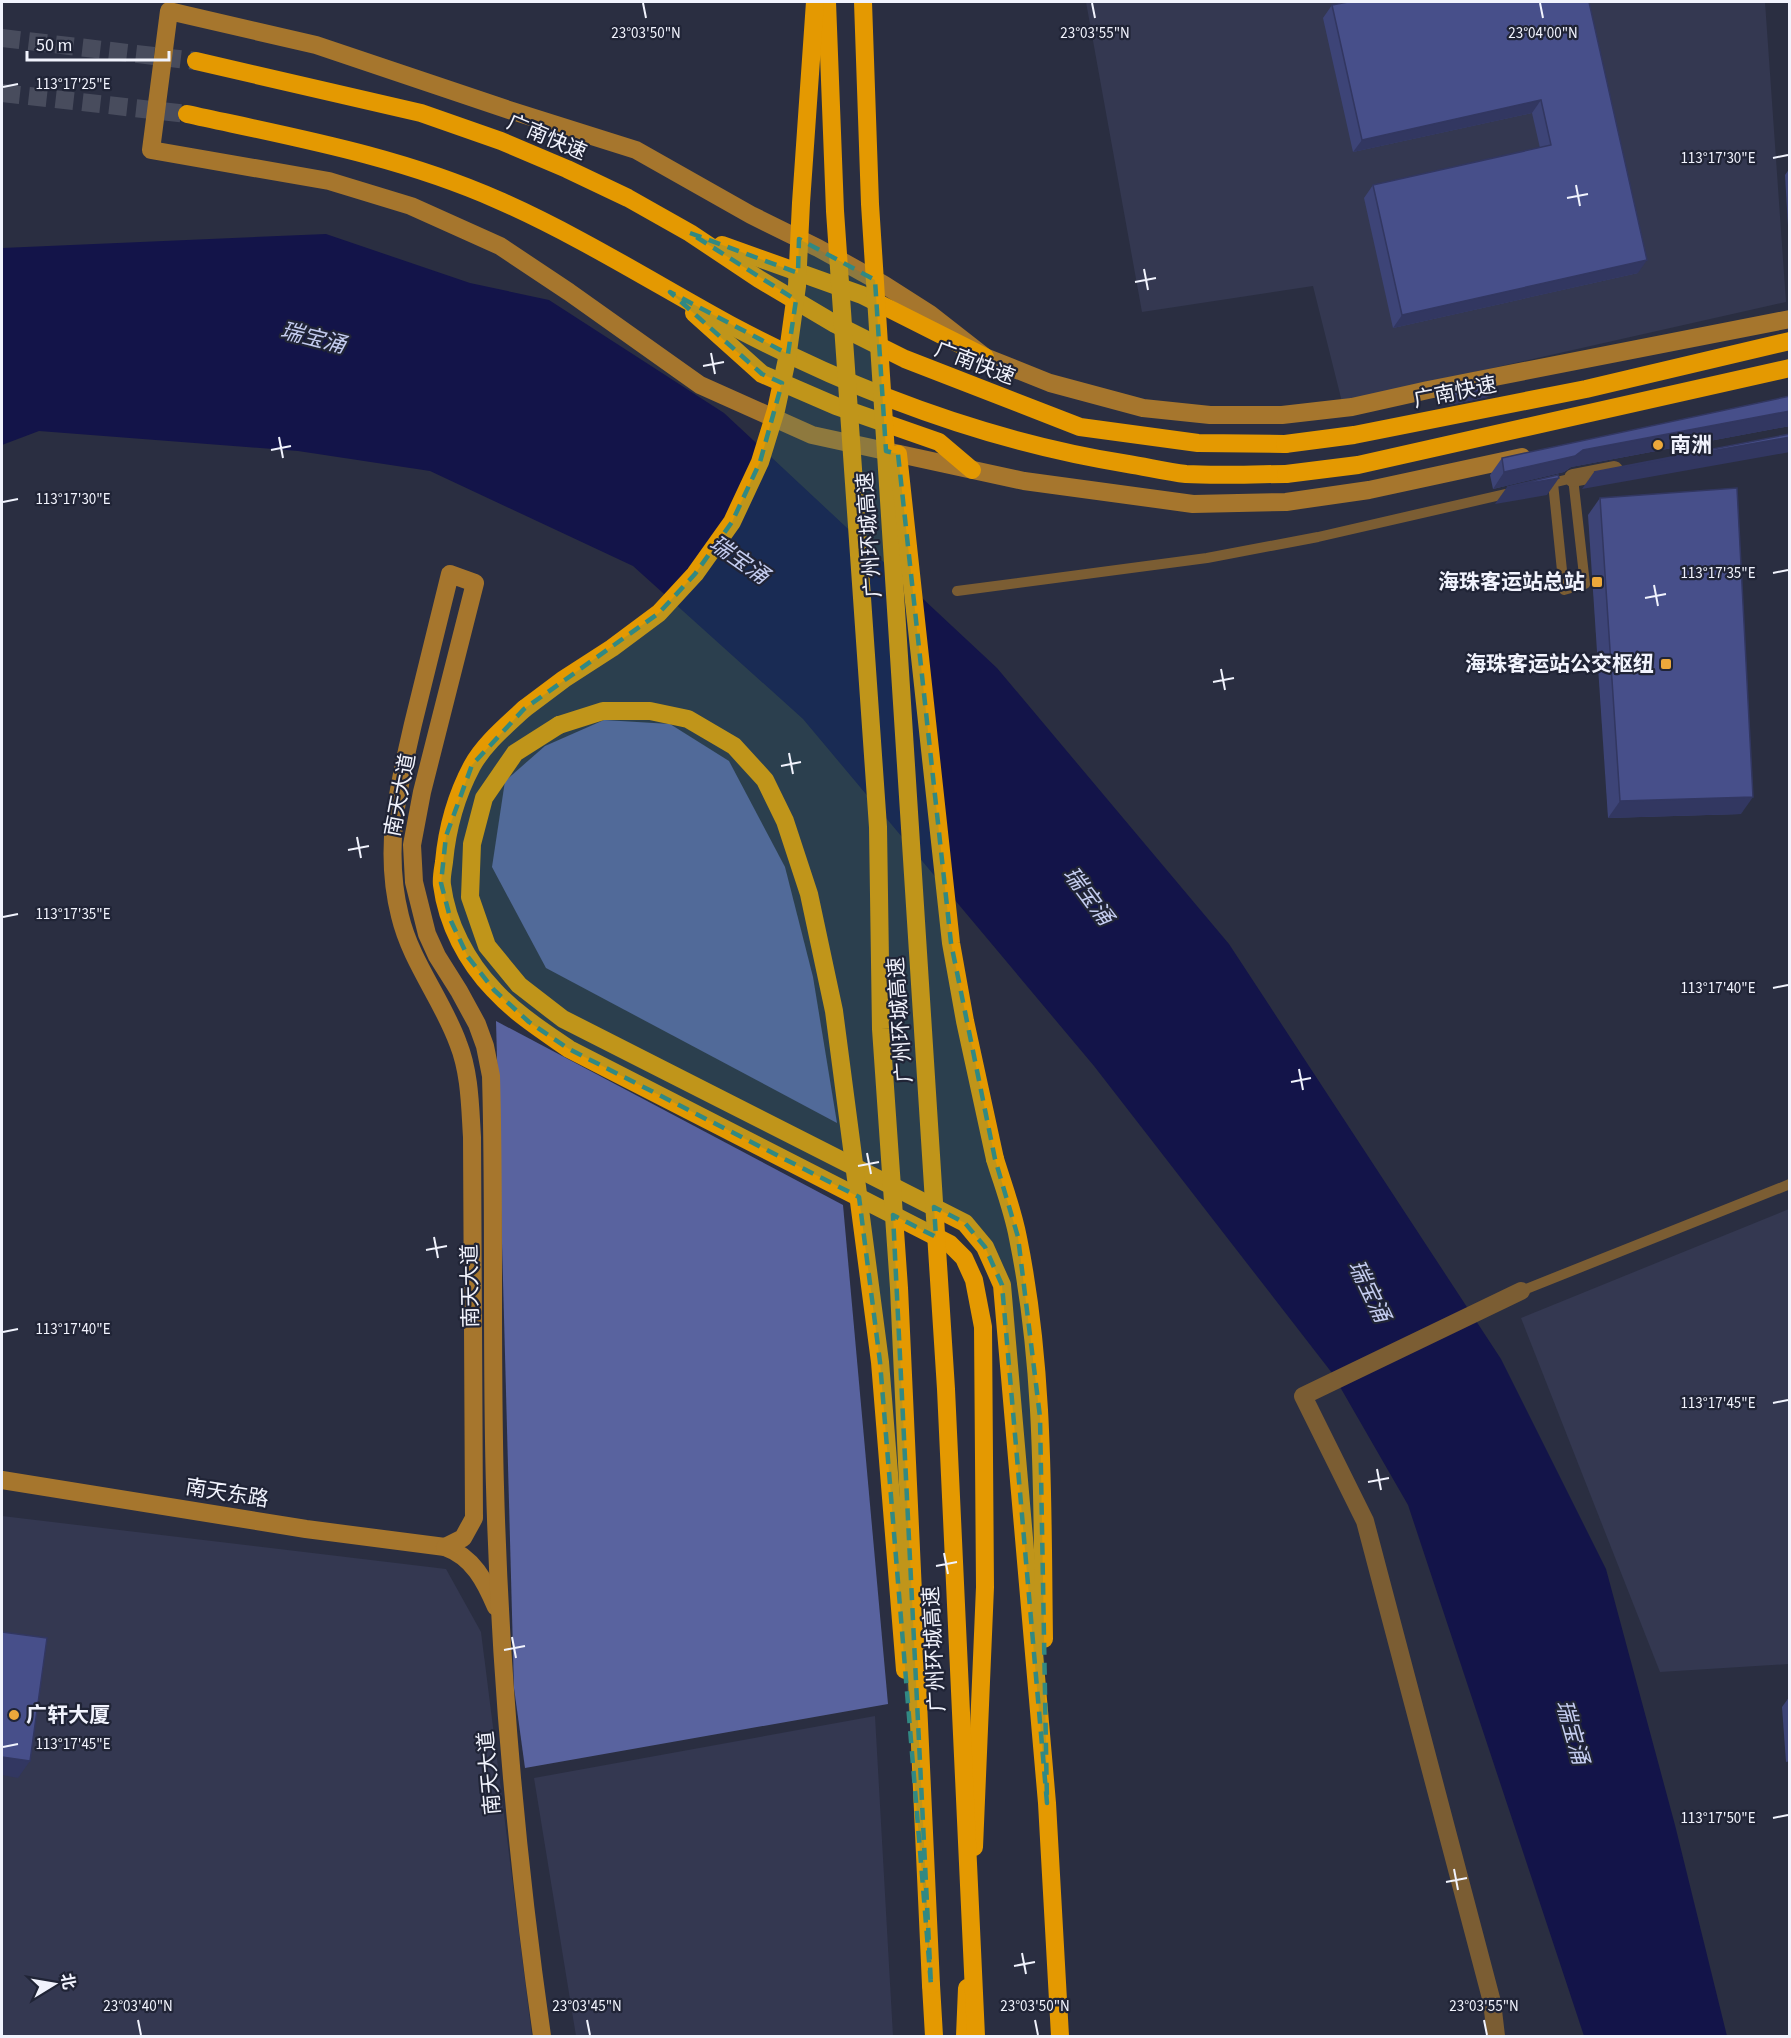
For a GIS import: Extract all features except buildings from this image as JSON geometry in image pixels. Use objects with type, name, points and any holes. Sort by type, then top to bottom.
[{"type":"highway","points":[[815,2],[797,286],[785,369],[776,410],[760,462],[732,522],[695,574],[659,613],[524,709],[496,736],[472,765],[458,797],[446,836],[441,883],[451,921],[468,957],[494,990],[529,1022],[569,1049],[950,1244],[964,1258],[974,1280],[983,1327],[985,1587],[965,2037]]},
{"type":"highway","name":"广州环城高速","points":[[827,2],[835,211],[878,827],[881,1029],[899,1288],[934,2037]]},
{"type":"highway","name":"广州环城高速","points":[[863,2],[870,204],[946,1389],[976,2037]]},
{"type":"highway","name":"广南快速","points":[[196,61],[421,113],[501,141],[628,198],[835,324],[905,359],[1080,427],[1198,443],[1286,444],[1354,435],[1586,389],[1790,341]]},
{"type":"highway","points":[[187,114],[338,147],[417,168],[499,200],[606,254],[670,292],[811,366],[885,398],[963,426],[1074,456],[1186,474],[1286,474],[1358,465],[1790,368]]},
{"type":"highway","points":[[870,204],[951,943],[965,1021],[995,1159],[1018,1237],[1031,1320],[1040,1417],[1047,1803],[1059,2037]]},
{"type":"highway","points":[[690,234],[862,295],[986,357]]},
{"type":"highway","points":[[670,292],[762,374],[836,406],[939,442],[972,470]]},
{"type":"highway","points":[[931,1985],[880,1362],[834,1011],[809,894],[785,821],[765,780],[734,746],[688,719],[650,711],[603,711],[559,725],[515,753],[484,798],[472,844],[470,897],[487,946],[506,970],[519,985],[564,1019],[965,1223],[985,1247],[1002,1285],[1047,1803]]},
{"type":"main road","points":[[1544,452],[1369,490],[1286,502],[1193,504],[1024,481],[812,435],[700,385],[500,246],[411,206],[329,182],[152,150],[169,11],[316,45],[501,108],[636,150],[751,215],[883,284],[930,314],[986,357],[1050,383],[1143,408],[1210,415],[1282,415],[1352,407],[1440,387],[1790,319]]},
{"type":"main road","name":"南天大道","points":[[445,1547],[463,1538],[474,1518],[472,1137],[469,1095],[465,1065],[458,1043],[409,947],[393,880],[392,845],[394,809],[402,769],[450,574],[475,583],[422,792],[412,845],[414,882],[420,912],[428,934],[437,956],[477,1024],[485,1046],[491,1076],[495,1486],[504,1684],[519,1852],[542,2037]]},
{"type":"main road","name":"南天东路","points":[[2,1480],[316,1530],[445,1547]]},
{"type":"main road","points":[[445,1547],[460,1552],[473,1566],[488,1588],[501,1619]]},
{"type":"street","points":[[1573,478],[1628,467]]},
{"type":"street","points":[[1496,2037],[1492,2002],[1365,1521],[1303,1396],[1521,1291]]},
{"type":"lane","points":[[957,591],[1207,558],[1318,537],[1573,478],[1585,584],[1564,590],[1553,483]]},
{"type":"lane","points":[[1521,1291],[1790,1184]]},
{"type":"highlighted area","points":[[690,233],[798,273],[799,239],[875,280],[886,451],[898,454],[951,943],[995,1159],[1018,1237],[1040,1417],[1047,1803],[1002,1285],[985,1247],[965,1223],[934,1207],[936,1237],[893,1215],[931,1985],[880,1362],[859,1197],[569,1049],[529,1022],[494,990],[468,957],[451,921],[441,883],[446,836],[472,765],[524,709],[659,613],[695,574],[732,522],[760,462],[782,383],[762,374],[670,292],[788,354],[796,300]]},
{"type":"shaded area","points":[[1086,2],[1765,2],[1786,302],[1342,402],[1313,286],[1142,312]]},
{"type":"shaded area","points":[[604,720],[670,724],[729,761],[785,867],[813,977],[837,1123],[546,968],[492,867],[505,781],[545,746]]},
{"type":"shaded area","points":[[496,1021],[843,1205],[888,1704],[525,1768],[514,1688]]},
{"type":"shaded area","points":[[1789,1209],[1789,1664],[1660,1672],[1521,1318]]},
{"type":"shaded area","points":[[2,1516],[446,1569],[481,1632],[532,2036],[2,2036]]},
{"type":"shaded area","points":[[875,1716],[893,2036],[576,2036],[534,1778]]},
{"type":"water","name":"瑞宝涌","points":[[326,234],[470,283],[549,300],[724,413],[997,668],[1229,944],[1501,1359],[1606,1569],[1675,1825],[1727,2036],[1584,2036],[1408,1505],[1332,1373],[1094,1066],[803,719],[633,566],[430,471],[298,451],[39,431],[2,445],[2,248]]},
{"type":"tunnel","points":[[2,38],[196,61]]},
{"type":"tunnel","points":[[2,93],[187,114]]},
{"type":"place","name":"南洲","points":[[1658,445]]},
{"type":"place","name":"海珠客运站总站","points":[[1597,582]]},
{"type":"place","name":"海珠客运站公交枢纽","points":[[1666,664]]},
{"type":"place","name":"广轩大厦","points":[[14,1715]]}]
